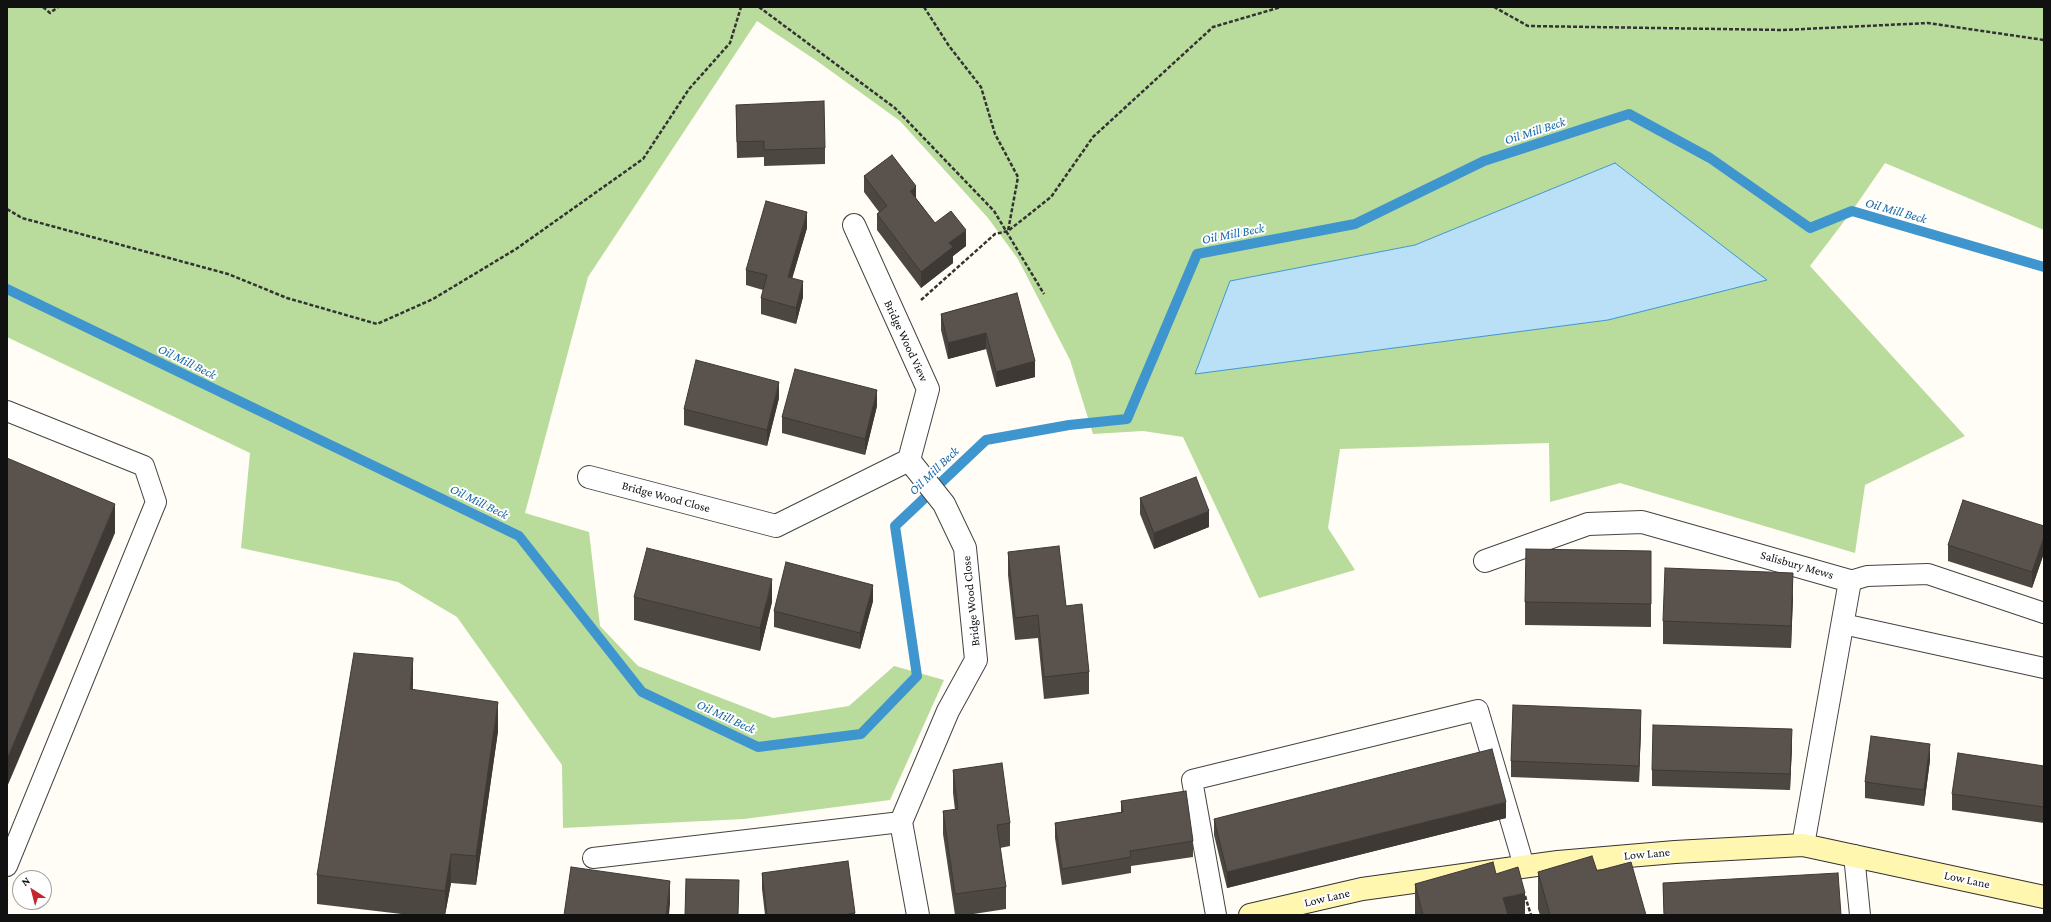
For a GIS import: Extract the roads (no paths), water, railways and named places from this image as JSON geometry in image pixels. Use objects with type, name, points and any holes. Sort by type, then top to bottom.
[{"type":"street","name":"Bridge Wood View","points":[[854,225],[928,389],[910,460]]},
{"type":"street","name":"Bridge Wood Close","points":[[588,477],[776,526],[910,460],[944,504],[965,548],[976,660],[948,711],[901,822]]},
{"type":"street","name":"Salisbury Mews","points":[[1485,562],[1588,524],[1642,522],[1850,580],[1803,845]]},
{"type":"street","points":[[901,822],[918,915]]},
{"type":"street","name":"Low Lane","points":[[1250,915],[1362,890],[1524,866],[1675,852],[1803,845],[2044,897]]},
{"type":"lane","points":[[7,411],[144,466],[156,502],[7,866]]},
{"type":"lane","points":[[1850,580],[1867,576],[1928,574],[2044,613]]},
{"type":"lane","points":[[1842,624],[2044,668]]},
{"type":"lane","points":[[1216,915],[1192,780],[1478,710],[1524,866]]},
{"type":"lane","points":[[593,858],[901,822]]},
{"type":"lane","points":[[1854,855],[1860,915]]},
{"type":"water","points":[[1615,163],[1767,280],[1608,320],[1195,374],[1230,281],[1415,245]]},
{"type":"waterway","name":"Oil Mill Beck","points":[[7,289],[519,536],[642,692],[758,747],[861,734],[917,676],[895,526],[986,440],[1069,425],[1127,419],[1197,254],[1355,224],[1484,161],[1629,114],[1710,158],[1810,228],[1852,211],[2044,267]]}]
